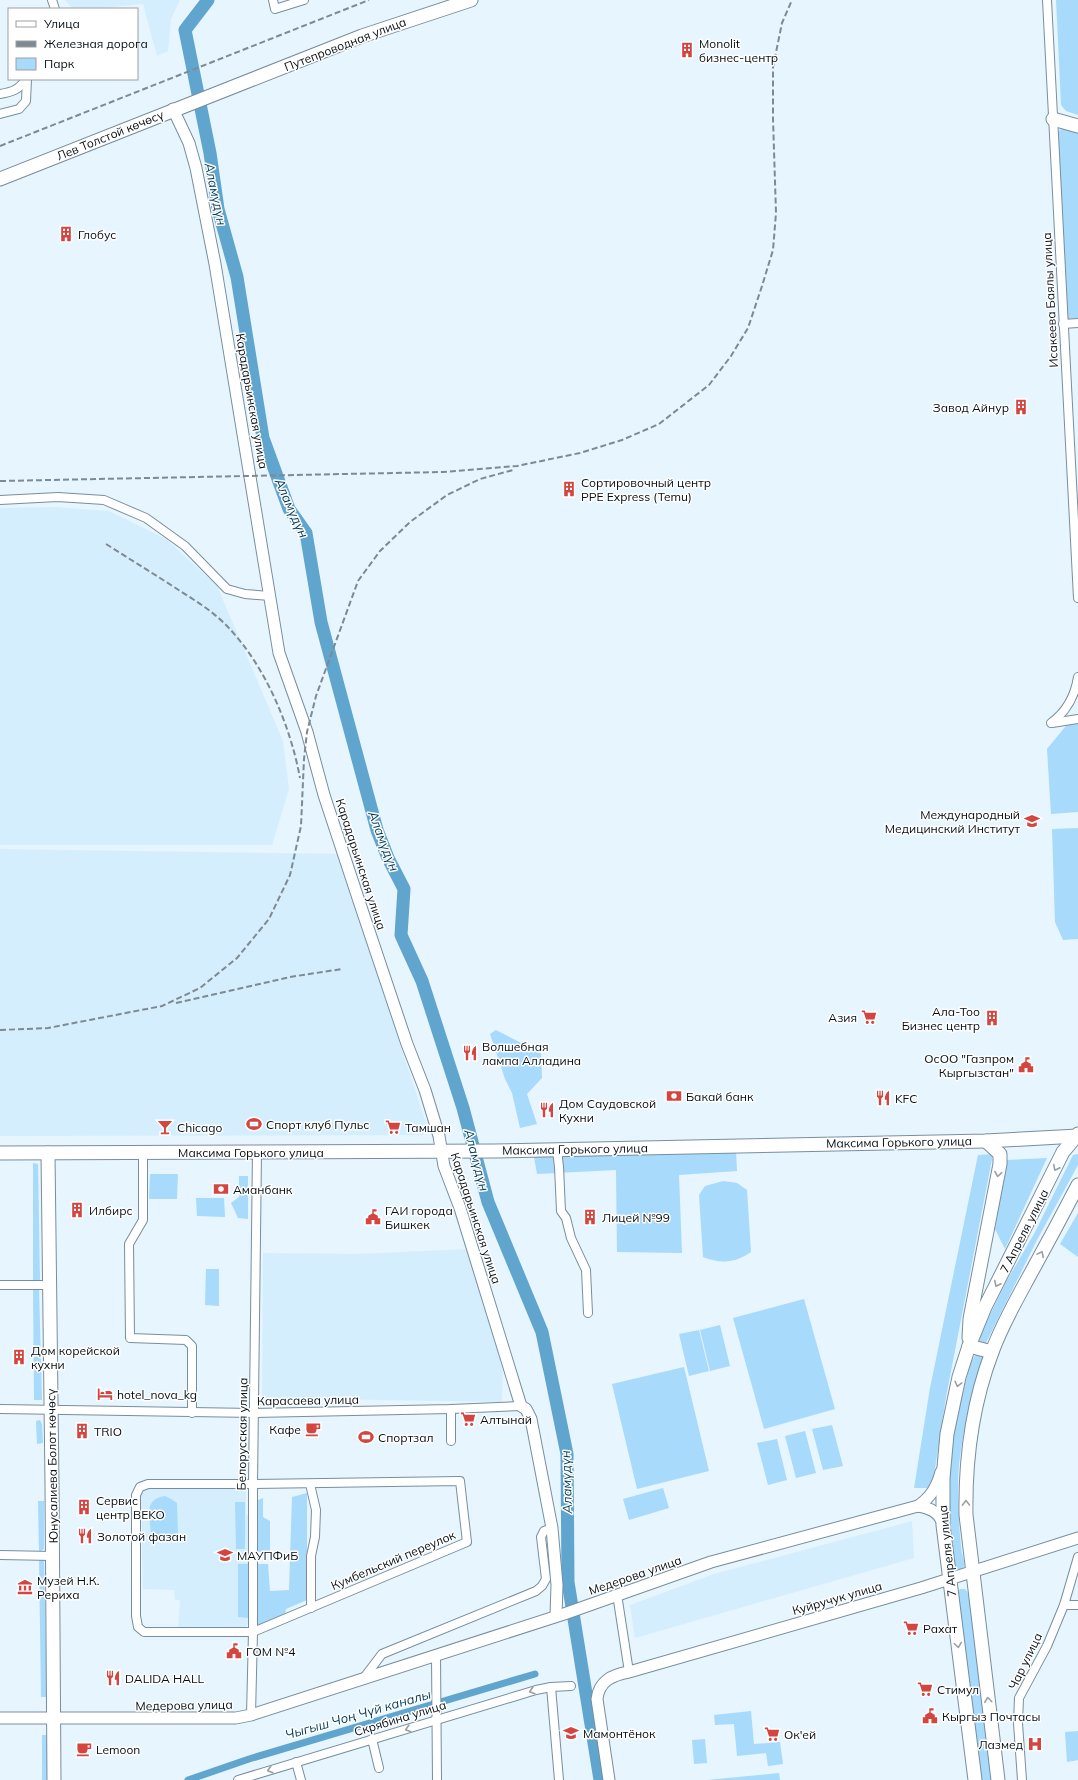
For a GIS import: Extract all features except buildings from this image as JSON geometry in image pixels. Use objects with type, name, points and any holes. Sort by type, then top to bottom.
[{"type":"main road","name":"Путепроводная улица","points":[[219,92],[362,36],[471,0]]},
{"type":"main road","name":"Лев Толстой көчөсү","points":[[0,179],[219,92]]},
{"type":"main road","points":[[1053,119],[1076,124]]},
{"type":"main road","name":"Максима Горького улица","points":[[0,1153],[495,1152],[986,1141],[1078,1135]]},
{"type":"main road","name":"7 Апреля улица","points":[[975,1780],[943,1524],[944,1458],[952,1404],[969,1346],[985,1307],[1063,1152],[1078,1135]]},
{"type":"main road","points":[[986,1141],[1000,1154],[1000,1164],[970,1319],[969,1346],[992,1352]]},
{"type":"main road","name":"Юнусалиева Болот көчөсү","points":[[48,1153],[54,1780]]},
{"type":"main road","name":"7 Апреля улица","points":[[998,1780],[968,1542],[965,1490],[967,1458],[974,1413],[992,1352],[1009,1312],[1078,1185]]},
{"type":"street","points":[[273,0],[275,9],[304,0]]},
{"type":"street","name":"Исакеева Баялы улица","points":[[1047,0],[1078,598]]},
{"type":"street","points":[[0,94],[12,92],[22,86],[25,80]]},
{"type":"street","points":[[0,114],[18,109],[26,101],[26,80]]},
{"type":"street","name":"Карадарьинская улица","points":[[178,108],[192,155],[207,221],[280,653],[307,732],[324,795],[362,911],[407,1044],[425,1090],[439,1136],[444,1166],[460,1208],[521,1406],[526,1409],[531,1418],[552,1528],[560,1615]]},
{"type":"street","points":[[1063,324],[1078,323]]},
{"type":"street","points":[[0,500],[58,497],[104,500],[146,518],[184,546],[227,589],[245,594],[270,596]]},
{"type":"street","points":[[1078,678],[1070,702],[1051,723],[1078,719]]},
{"type":"street","points":[[557,1150],[561,1211],[566,1218],[571,1238],[586,1270],[588,1313]]},
{"type":"street","points":[[143,1152],[143,1220],[129,1244],[130,1338],[186,1340],[192,1346],[192,1413]]},
{"type":"street","name":"Белорусская улица","points":[[251,1715],[257,1152]]},
{"type":"street","points":[[0,1285],[50,1285]]},
{"type":"street","name":"Карасаева улица","points":[[0,1409],[254,1413],[521,1406]]},
{"type":"street","points":[[451,1409],[452,1441]]},
{"type":"street","name":"Медерова улица","points":[[0,1718],[236,1718],[251,1715],[560,1615],[711,1562],[918,1506],[929,1498],[934,1490],[944,1458]]},
{"type":"street","name":"Кумбельский переулок","points":[[460,1481],[467,1542],[253,1632],[144,1632],[138,1626],[136,1616],[136,1495],[140,1487],[148,1484],[253,1484],[460,1481]]},
{"type":"street","points":[[310,1484],[316,1510],[315,1537],[311,1556],[311,1608]]},
{"type":"street","points":[[918,1506],[930,1509],[936,1513],[943,1524]]},
{"type":"street","points":[[363,1679],[382,1654],[536,1592],[546,1579],[541,1537],[544,1532],[552,1528]]},
{"type":"street","name":"Куйручук улица","points":[[609,1780],[597,1699],[598,1691],[603,1682],[614,1675],[629,1672],[949,1579],[1078,1538]]},
{"type":"street","points":[[0,1555],[53,1556]]},
{"type":"street","name":"Чар улица","points":[[1022,1780],[1018,1722],[1019,1698],[1047,1646],[1064,1605],[1078,1557]]},
{"type":"street","points":[[617,1594],[629,1672]]},
{"type":"street","points":[[1064,1605],[1078,1605]]},
{"type":"street","points":[[436,1655],[437,1780]]},
{"type":"street","name":"Скрябина улица","points":[[238,1780],[252,1778],[296,1762],[536,1690],[571,1686]]},
{"type":"street","points":[[552,1687],[559,1780]]},
{"type":"street","points":[[372,1739],[379,1768]]},
{"type":"street","points":[[296,1762],[301,1780]]},
{"type":"shaded area","points":[[65,0],[180,0],[171,19],[168,51],[157,56],[143,4],[102,8],[72,8]]},
{"type":"shaded area","points":[[52,507],[109,511],[166,539],[217,586],[283,741],[289,789],[272,845],[0,845],[0,508]]},
{"type":"shaded area","points":[[0,849],[337,854],[428,1129],[422,1135],[0,1136]]},
{"type":"shaded area","points":[[468,1249],[503,1360],[502,1402],[262,1398],[263,1253],[358,1254]]},
{"type":"shaded area","points":[[246,1486],[246,1515],[252,1516],[252,1618],[245,1628],[178,1630],[180,1600],[175,1600],[174,1590],[143,1589],[141,1489],[148,1487]]},
{"type":"shaded area","points":[[912,1521],[914,1558],[635,1638],[630,1605],[714,1574]]},
{"type":"green space","points":[[1056,0],[1078,0],[1078,115],[1066,111],[1061,105]]},
{"type":"green space","points":[[1063,127],[1078,131],[1078,318],[1066,319],[1057,133]]},
{"type":"green space","points":[[1078,720],[1078,812],[1051,814],[1047,749],[1070,721]]},
{"type":"green space","points":[[1078,828],[1078,939],[1063,940],[1055,922],[1052,829]]},
{"type":"green space","points":[[496,1030],[541,1053],[542,1078],[527,1094],[537,1124],[520,1128],[512,1093],[505,1079],[490,1034]]},
{"type":"green space","points":[[736,1151],[737,1171],[679,1175],[682,1253],[617,1252],[616,1170],[537,1174],[534,1157]]},
{"type":"green space","points":[[993,1154],[946,1397],[932,1488],[914,1488],[930,1388],[978,1155]]},
{"type":"green space","points":[[1078,1154],[1078,1165],[1037,1240],[985,1345],[977,1341],[1006,1282],[1034,1234],[1073,1155]]},
{"type":"green space","points":[[1047,1158],[1005,1249],[995,1229],[1007,1160]]},
{"type":"green space","points":[[33,1163],[38,1164],[40,1282],[33,1282]]},
{"type":"green space","points":[[150,1174],[178,1174],[177,1199],[149,1199]]},
{"type":"green space","points":[[239,1176],[248,1176],[248,1219],[238,1218],[231,1203],[239,1197]]},
{"type":"green space","points":[[723,1181],[737,1183],[747,1190],[751,1252],[734,1260],[716,1261],[703,1257],[699,1195],[705,1186]]},
{"type":"green space","points":[[196,1198],[224,1198],[225,1217],[197,1216]]},
{"type":"green space","points":[[1078,1213],[1078,1257],[1060,1244]]},
{"type":"green space","points":[[206,1269],[219,1269],[219,1306],[205,1305]]},
{"type":"green space","points":[[33,1288],[39,1288],[42,1400],[34,1400]]},
{"type":"green space","points":[[804,1299],[835,1409],[764,1429],[733,1318]]},
{"type":"green space","points":[[720,1325],[730,1366],[710,1371],[700,1330]]},
{"type":"green space","points":[[699,1330],[709,1371],[689,1376],[679,1334]]},
{"type":"green space","points":[[978,1353],[982,1354],[983,1357],[966,1422],[960,1455],[958,1496],[959,1525],[964,1567],[959,1570],[953,1569],[948,1523],[951,1453],[959,1406],[970,1367],[975,1355]]},
{"type":"green space","points":[[684,1367],[709,1471],[637,1489],[612,1384]]},
{"type":"green space","points":[[40,1420],[42,1424],[43,1443],[37,1444],[36,1421]]},
{"type":"green space","points":[[832,1425],[843,1466],[823,1470],[812,1429]]},
{"type":"green space","points":[[805,1431],[816,1473],[796,1478],[785,1436]]},
{"type":"green space","points":[[777,1439],[787,1480],[768,1485],[757,1443]]},
{"type":"green space","points":[[663,1488],[669,1508],[629,1520],[623,1499]]},
{"type":"green space","points":[[307,1493],[307,1600],[286,1609],[285,1615],[256,1627],[256,1564],[268,1564],[270,1591],[289,1590],[292,1497]]},
{"type":"green space","points":[[165,1496],[177,1503],[178,1534],[168,1539],[158,1538],[151,1534],[149,1515],[149,1510],[153,1501]]},
{"type":"green space","points":[[263,1498],[263,1517],[270,1521],[270,1551],[256,1552],[256,1501]]},
{"type":"green space","points":[[38,1501],[44,1501],[44,1549],[39,1552]]},
{"type":"green space","points":[[235,1502],[245,1502],[245,1549],[236,1549]]},
{"type":"green space","points":[[39,1559],[44,1560],[47,1697],[41,1697]]},
{"type":"green space","points":[[238,1564],[249,1564],[248,1618],[238,1617]]},
{"type":"green space","points":[[960,1589],[965,1589],[970,1596],[993,1780],[979,1780],[957,1593]]},
{"type":"green space","points":[[751,1711],[754,1744],[780,1742],[783,1764],[768,1766],[766,1753],[737,1756],[734,1724],[715,1725],[714,1715]]},
{"type":"green space","points":[[1078,1731],[1078,1760],[1067,1762],[1065,1732]]},
{"type":"green space","points":[[42,1735],[47,1735],[48,1780],[42,1780]]},
{"type":"green space","points":[[705,1739],[707,1763],[694,1764],[692,1740]]},
{"type":"green space","points":[[779,1773],[780,1780],[707,1780]]},
{"type":"waterway","name":"Аламүдүн","points":[[208,0],[185,30],[210,153],[218,209],[237,277],[263,438],[289,509],[306,533],[321,622],[377,830],[388,858],[404,889],[401,935],[422,981],[463,1108],[488,1202],[542,1332],[567,1454],[568,1582],[600,1780]]},
{"type":"waterway","name":"Чыгыш Чоң Чүй каналы","points":[[188,1780],[249,1759],[535,1674]]},
{"type":"railway","points":[[0,146],[369,0]]},
{"type":"railway","points":[[0,481],[443,472],[517,466],[580,453],[622,440],[659,424],[709,385],[731,356],[748,328],[762,286],[773,250],[776,213],[773,67],[782,23],[792,0]]},
{"type":"railway","points":[[0,1030],[48,1028],[162,1006],[200,988],[237,958],[269,919],[290,875],[301,826],[304,759],[307,732],[316,696],[358,581],[380,551],[410,522],[447,495],[480,479],[513,470]]},
{"type":"railway","points":[[106,544],[206,608],[219,618],[239,640],[252,657],[273,695],[290,737],[300,778]]},
{"type":"railway","points":[[176,1003],[290,977],[342,969]]},
{"type":"place","name":"Monolit бизнес-центр","points":[[687,50]]},
{"type":"place","name":"Глобус","points":[[66,234]]},
{"type":"place","name":"Завод Айнур","points":[[1021,407]]},
{"type":"place","name":"Сортировочный центр PPE Express (Temu)","points":[[569,489]]},
{"type":"place","name":"Международный Медицинский Институт","points":[[1032,821]]},
{"type":"place","name":"Азия","points":[[869,1017]]},
{"type":"place","name":"Ала-Тоо Бизнес центр","points":[[992,1018]]},
{"type":"place","name":"Волшебная лампа Алладина","points":[[470,1053]]},
{"type":"place","name":"ОсОО \"Газпром Кыргызстан\"","points":[[1026,1065]]},
{"type":"place","name":"Бакай банк","points":[[674,1096]]},
{"type":"place","name":"KFC","points":[[883,1098]]},
{"type":"place","name":"Дом Саудовской Кухни","points":[[547,1110]]},
{"type":"place","name":"Спорт клуб Пульс","points":[[254,1124]]},
{"type":"place","name":"Chicago","points":[[165,1127]]},
{"type":"place","name":"Тамшан","points":[[393,1127]]},
{"type":"place","name":"Аманбанк","points":[[221,1189]]},
{"type":"place","name":"Илбирс","points":[[77,1210]]},
{"type":"place","name":"ГАИ города Бишкек","points":[[373,1217]]},
{"type":"place","name":"Лицей №99","points":[[590,1217]]},
{"type":"place","name":"Дом корейской кухни","points":[[19,1357]]},
{"type":"place","name":"hotel_nova_kg","points":[[105,1394]]},
{"type":"place","name":"Алтынай","points":[[468,1419]]},
{"type":"place","name":"Кафе","points":[[313,1429]]},
{"type":"place","name":"TRIO","points":[[82,1431]]},
{"type":"place","name":"Спортзал","points":[[366,1437]]},
{"type":"place","name":"Сервис центр BEKO","points":[[84,1507]]},
{"type":"place","name":"Золотой фазан","points":[[85,1536]]},
{"type":"place","name":"МАУПФиБ","points":[[225,1555]]},
{"type":"place","name":"Музей Н.К. Рериха","points":[[25,1587]]},
{"type":"place","name":"Рахат","points":[[911,1628]]},
{"type":"place","name":"ГОМ №4","points":[[234,1651]]},
{"type":"place","name":"DALIDA HALL","points":[[113,1678]]},
{"type":"place","name":"Стимул","points":[[925,1689]]},
{"type":"place","name":"Кыргыз Почтасы","points":[[930,1716]]},
{"type":"place","name":"Мамонтёнок","points":[[571,1733]]},
{"type":"place","name":"Ок'ей","points":[[772,1734]]},
{"type":"place","name":"Лазмед","points":[[1035,1744]]},
{"type":"place","name":"Lemoon","points":[[84,1749]]}]
